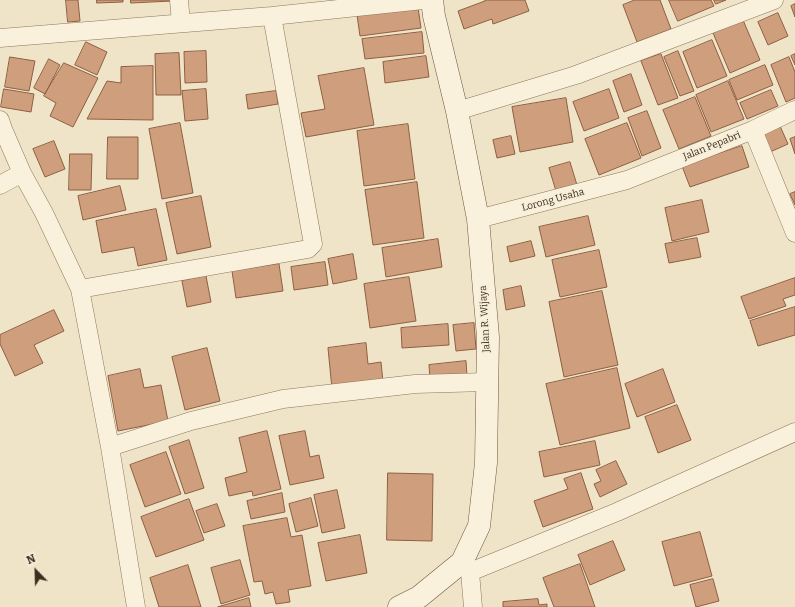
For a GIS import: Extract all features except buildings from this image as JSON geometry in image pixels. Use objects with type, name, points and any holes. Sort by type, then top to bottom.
[{"type":"street","points":[[179,0],[181,23]]},
{"type":"street","points":[[0,38],[272,16],[423,0]]},
{"type":"street","name":"Jalan R. Wijaya","points":[[399,607],[419,597],[466,567],[479,526],[486,463],[488,337],[478,219],[457,111],[434,16],[432,0]]},
{"type":"street","points":[[457,111],[576,75],[774,0]]},
{"type":"street","points":[[80,289],[308,249],[313,244],[272,16]]},
{"type":"street","name":"Jalan Pepabri","points":[[627,180],[753,130],[795,110]]},
{"type":"street","points":[[0,120],[22,173],[44,212],[80,289],[110,447],[136,607]]},
{"type":"street","points":[[753,130],[795,233]]},
{"type":"street","points":[[0,186],[22,173]]},
{"type":"street","name":"Lorong Usaha","points":[[478,219],[627,180]]},
{"type":"street","points":[[110,447],[191,421],[284,399],[416,384],[487,382]]},
{"type":"street","points":[[474,607],[466,567],[617,512],[795,432]]}]
